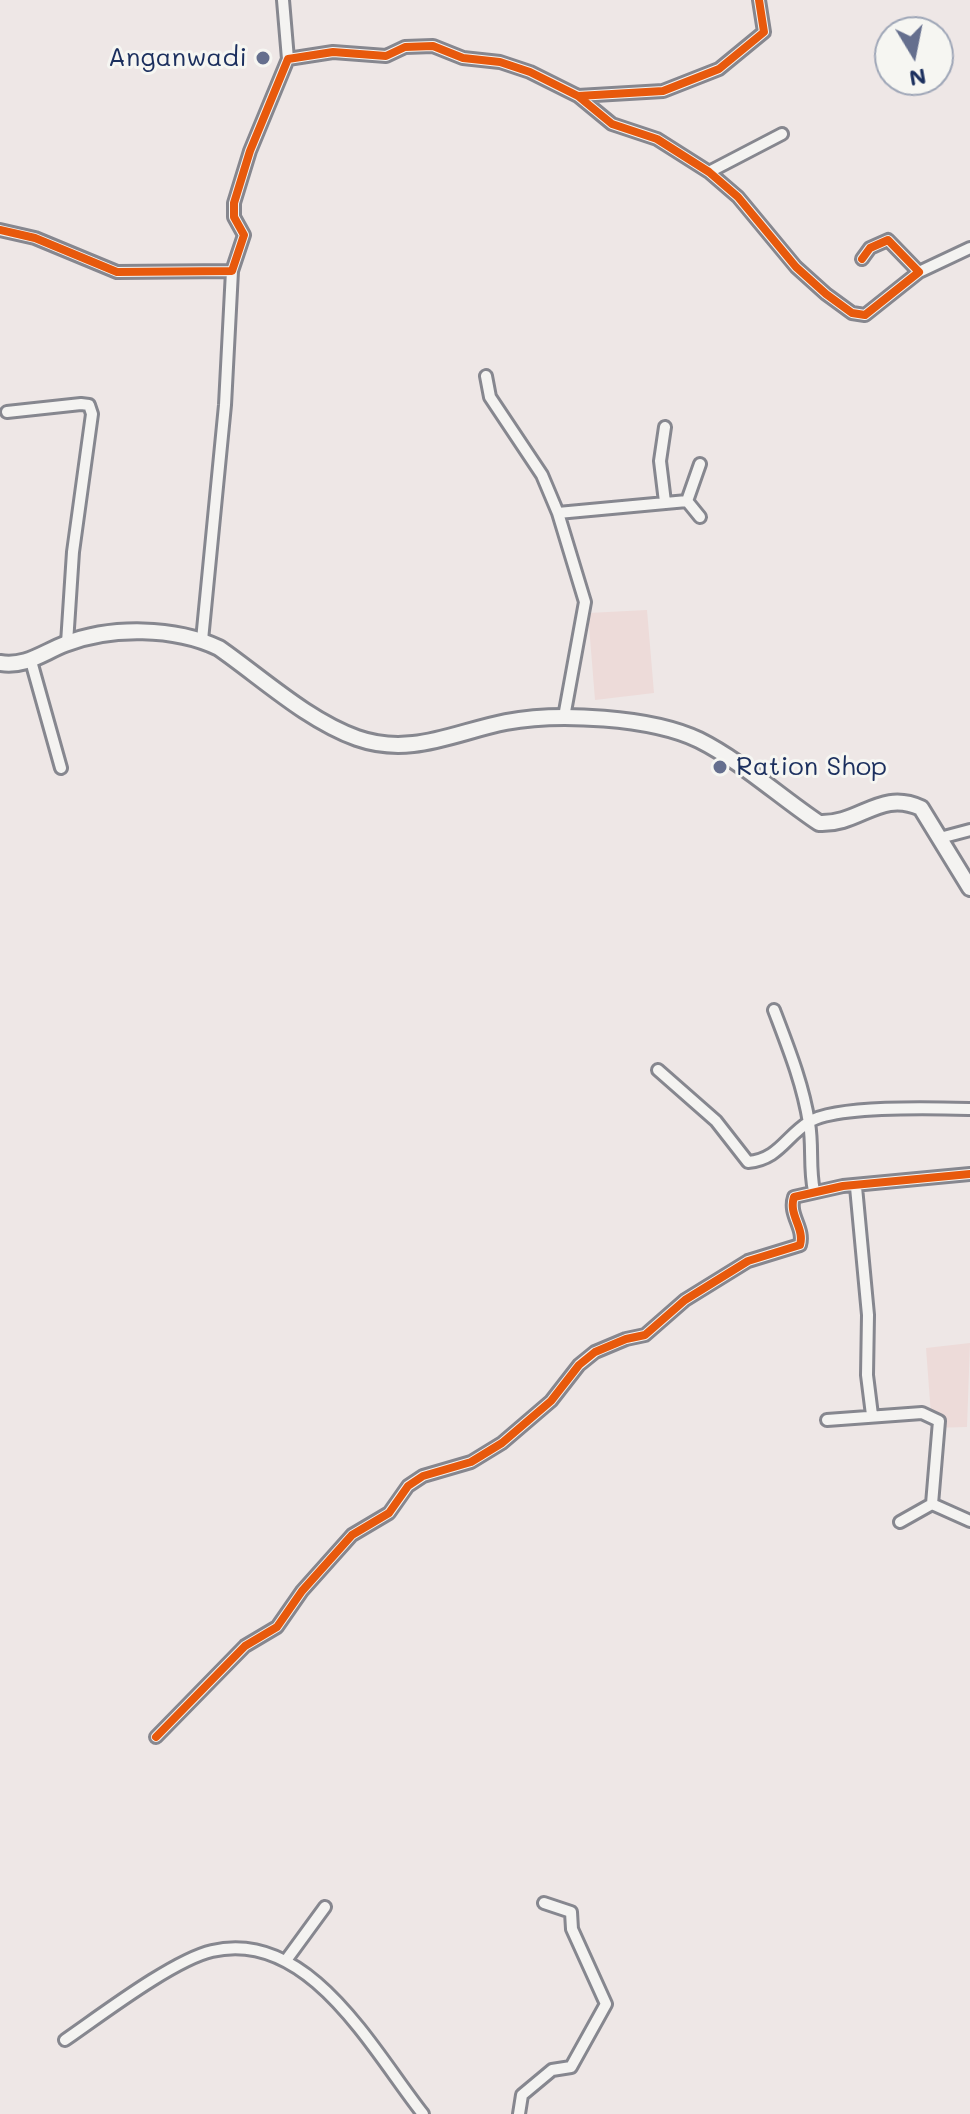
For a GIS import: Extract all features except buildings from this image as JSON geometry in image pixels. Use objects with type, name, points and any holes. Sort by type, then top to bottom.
[{"type":"main road","points":[[0,663],[31,661],[67,643],[124,633],[164,632],[202,640],[219,648],[317,717],[358,738],[420,745],[507,722],[564,717],[642,725],[699,740],[819,823],[837,824],[896,800],[921,808],[970,888]]},
{"type":"street","points":[[202,640],[225,405],[232,271],[244,235],[234,217],[240,179],[288,59],[283,0]]},
{"type":"street","points":[[578,96],[663,91],[719,69],[764,32],[759,0]]},
{"type":"street","points":[[288,59],[333,52],[386,56],[405,47],[433,46],[463,58],[500,62],[530,72],[578,96],[612,124],[657,139],[709,172],[738,197],[796,267],[852,313],[865,315],[919,272],[970,248]]},
{"type":"street","points":[[709,172],[782,134]]},
{"type":"street","points":[[0,230],[35,238],[117,272],[232,271]]},
{"type":"street","points":[[862,259],[870,248],[888,240],[919,272]]},
{"type":"street","points":[[486,376],[490,397],[542,475],[558,513],[585,602],[564,717]]},
{"type":"street","points":[[7,412],[81,404],[89,405],[92,414],[73,552],[67,643]]},
{"type":"street","points":[[665,427],[660,461],[665,502]]},
{"type":"street","points":[[687,501],[700,464]]},
{"type":"street","points":[[558,513],[687,501]]},
{"type":"street","points":[[687,501],[700,517]]},
{"type":"street","points":[[31,661],[61,768]]},
{"type":"street","points":[[940,838],[970,830]]},
{"type":"street","points":[[774,1010],[796,1068],[809,1121],[810,1170],[814,1191]]},
{"type":"street","points":[[658,1070],[716,1121],[748,1162],[778,1153],[809,1121],[843,1112],[970,1109]]},
{"type":"street","points":[[156,1737],[245,1646],[277,1627],[302,1591],[352,1535],[389,1513],[408,1486],[423,1476],[471,1462],[502,1443],[551,1401],[579,1365],[595,1352],[645,1335],[685,1300],[748,1261],[800,1245],[802,1241],[792,1203],[794,1197],[814,1191],[970,1174]]},
{"type":"street","points":[[856,1187],[868,1315],[867,1375],[872,1415]]},
{"type":"street","points":[[827,1420],[922,1413],[939,1421],[932,1504]]},
{"type":"street","points":[[932,1504],[970,1521]]},
{"type":"street","points":[[900,1522],[932,1504]]},
{"type":"street","points":[[519,2114],[522,2095],[552,2070],[571,2067],[606,2004],[572,1929],[571,1912],[544,1903]]},
{"type":"street","points":[[287,1959],[325,1907]]},
{"type":"street","points":[[65,2040],[166,1973],[212,1951],[251,1951],[287,1959],[330,1993],[423,2114]]},
{"type":"shaded area","points":[[647,610],[654,693],[595,700],[588,613]]},
{"type":"shaded area","points":[[970,1343],[967,1427],[932,1428],[926,1348]]},
{"type":"cycle path","points":[[0,230],[35,238],[117,272],[232,271],[244,235],[234,217],[234,203],[250,151],[288,59],[333,52],[386,56],[405,47],[433,46],[463,58],[500,62],[530,72],[578,96],[663,91],[719,69],[764,32],[759,0]]},
{"type":"cycle path","points":[[578,96],[612,124],[657,139],[709,172],[738,197],[796,267],[852,313],[865,315],[919,272],[888,240],[870,248],[862,259]]},
{"type":"cycle path","points":[[156,1737],[245,1646],[277,1627],[302,1591],[352,1535],[389,1513],[408,1486],[423,1476],[471,1462],[502,1443],[551,1401],[579,1365],[595,1352],[645,1335],[685,1300],[748,1261],[800,1245],[793,1210],[794,1197],[843,1186],[970,1174]]},
{"type":"place","name":"Anganwadi","points":[[263,58]]},
{"type":"place","name":"Ration Shop","points":[[720,767]]}]
